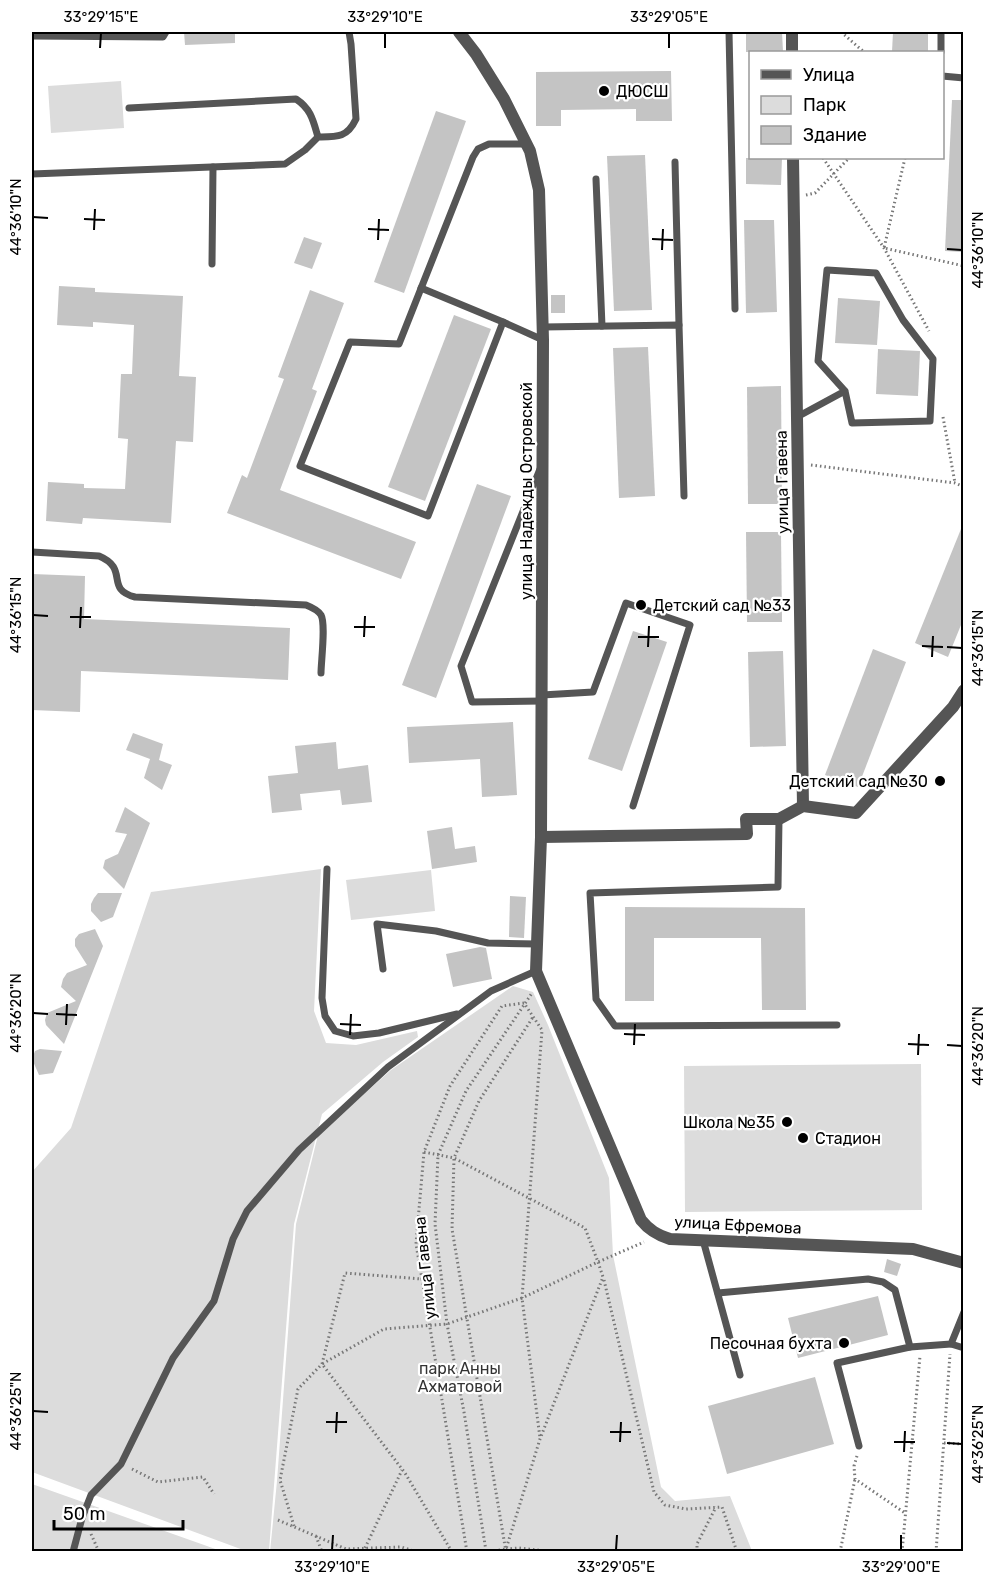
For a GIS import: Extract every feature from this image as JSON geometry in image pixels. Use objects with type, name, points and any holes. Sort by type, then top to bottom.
[{"type":"street","name":"улица Надежды Островской","points":[[459,32],[476,54],[504,99],[527,144],[539,190],[543,333],[543,461],[538,976]]},
{"type":"street","points":[[792,32],[792,51]]},
{"type":"street","name":"улица Гавена","points":[[794,159],[803,806]]},
{"type":"street","points":[[541,837],[747,834],[746,819],[779,819],[803,806],[856,813],[953,707],[963,690]]},
{"type":"street","name":"улица Ефремова","points":[[538,976],[641,1220],[649,1229],[670,1239],[913,1249],[963,1263]]},
{"type":"lane","points":[[32,36],[163,37],[166,32]]},
{"type":"lane","points":[[32,174],[285,164],[305,150],[318,137],[333,137],[344,134],[352,128],[356,119],[351,44],[348,32]]},
{"type":"lane","points":[[729,32],[735,309]]},
{"type":"lane","points":[[941,32],[941,51]]},
{"type":"lane","points":[[944,76],[963,78]]},
{"type":"lane","points":[[129,108],[296,99],[306,106],[314,121],[318,137]]},
{"type":"lane","points":[[503,321],[428,516],[300,466],[350,342],[399,344],[478,149],[489,144],[527,144]]},
{"type":"lane","points":[[675,162],[684,496]]},
{"type":"lane","points":[[212,264],[213,167]]},
{"type":"lane","points":[[596,179],[602,326]]},
{"type":"lane","points":[[827,270],[876,273],[903,320],[933,359],[930,421],[852,423],[845,391],[818,361],[827,270]]},
{"type":"lane","points":[[421,288],[503,321],[543,333],[602,326],[679,325]]},
{"type":"lane","points":[[797,417],[845,391]]},
{"type":"lane","points":[[543,461],[461,666],[472,702],[593,692],[626,603],[690,625],[633,806]]},
{"type":"lane","points":[[32,552],[99,556],[108,559],[117,570],[117,583],[120,590],[126,595],[135,597],[306,605],[315,609],[322,616],[321,673]]},
{"type":"lane","points":[[779,819],[778,887],[590,893],[596,999],[615,1026],[837,1025]]},
{"type":"lane","points":[[327,868],[322,998],[325,1016],[335,1031],[353,1036],[379,1033],[462,1012]]},
{"type":"lane","points":[[383,969],[377,924],[436,931],[488,943],[537,944]]},
{"type":"lane","points":[[73,1551],[91,1495],[121,1464],[173,1358],[214,1301],[233,1239],[247,1211],[299,1150],[388,1067],[491,991],[538,976]]},
{"type":"lane","points":[[703,1240],[740,1375]]},
{"type":"lane","points":[[718,1293],[868,1280],[883,1282],[895,1290],[910,1347]]},
{"type":"lane","points":[[951,1344],[963,1312]]},
{"type":"lane","points":[[859,1446],[837,1363],[910,1347],[951,1344],[963,1348]]},
{"type":"path","points":[[841,32],[863,51]]},
{"type":"path","points":[[794,199],[815,193],[848,159]]},
{"type":"path","points":[[905,159],[884,248],[963,266]]},
{"type":"path","points":[[798,463],[955,483],[963,487]]},
{"type":"path","name":"улица Гавена","points":[[486,1551],[465,1412],[447,1324],[435,1224],[438,1155],[466,1091],[524,1003],[538,976]]},
{"type":"path","points":[[467,1551],[417,1245],[424,1152],[450,1086],[502,1006],[524,1003],[542,1030],[522,1298],[540,1439]]},
{"type":"path","points":[[506,1550],[452,1229],[454,1158],[479,1101],[533,1017]]},
{"type":"path","points":[[424,1152],[454,1158],[585,1228],[603,1277],[654,1492],[665,1504],[686,1509],[722,1506],[737,1551]]},
{"type":"path","points":[[294,1527],[280,1480],[298,1389],[322,1364],[384,1329],[447,1324],[466,1318],[522,1298],[659,1235]]},
{"type":"path","points":[[322,1364],[345,1273],[422,1279]]},
{"type":"path","points":[[506,1550],[540,1439],[603,1277]]},
{"type":"path","points":[[936,1551],[951,1344]]},
{"type":"path","points":[[902,1551],[921,1346]]},
{"type":"path","points":[[322,1364],[402,1470],[452,1551]]},
{"type":"path","points":[[944,1443],[963,1443]]},
{"type":"path","points":[[840,1551],[855,1479],[854,1466],[859,1446]]},
{"type":"path","points":[[121,1464],[158,1482],[203,1477],[214,1494]]},
{"type":"path","points":[[365,1548],[402,1470]]},
{"type":"path","points":[[855,1479],[905,1513]]},
{"type":"path","points":[[697,1551],[697,1544],[716,1507]]},
{"type":"path","points":[[278,1520],[346,1549],[401,1547],[417,1551]]},
{"type":"path","points":[[316,1536],[322,1551]]},
{"type":"path","points":[[486,1551],[519,1548],[547,1551],[614,1551]]},
{"type":"green space","points":[[121,81],[124,128],[51,133],[48,86]]},
{"type":"green space","points":[[321,869],[314,1011],[326,1043],[356,1045],[417,1031],[418,1037],[383,1062],[322,1114],[294,1224],[269,1551],[246,1551],[32,1472],[32,1172],[71,1128],[151,892]]},
{"type":"green space","points":[[431,870],[435,911],[351,920],[346,880]]},
{"type":"green space","name":"парк Анны Ахматовой","points":[[513,986],[533,992],[609,1178],[613,1255],[661,1487],[675,1501],[730,1496],[752,1551],[270,1552],[296,1224],[318,1135],[391,1070]]},
{"type":"green space","name":"Стадион","points":[[921,1064],[922,1210],[685,1212],[684,1066]]},
{"type":"green space","points":[[32,1484],[221,1551],[32,1551]]},
{"type":"building","points":[[184,32],[235,32],[235,43],[185,45]]},
{"type":"building","points":[[746,32],[782,32],[783,51],[746,52]]},
{"type":"building","points":[[893,32],[928,32],[928,51],[892,51]]},
{"type":"building","name":"ДЮСШ","points":[[671,71],[672,121],[636,121],[636,109],[561,110],[561,126],[536,126],[536,72]]},
{"type":"building","points":[[952,100],[963,100],[963,252],[945,251]]},
{"type":"building","points":[[436,111],[466,121],[404,293],[374,282]]},
{"type":"building","points":[[645,155],[652,310],[614,311],[607,156]]},
{"type":"building","points":[[746,158],[782,159],[781,185],[746,184]]},
{"type":"building","points":[[744,220],[774,220],[777,312],[746,313]]},
{"type":"building","points":[[304,237],[322,243],[312,269],[294,263]]},
{"type":"building","points":[[59,286],[95,288],[95,292],[183,296],[179,376],[196,377],[193,442],[176,441],[171,523],[83,518],[82,524],[46,521],[48,482],[84,484],[84,488],[125,489],[128,439],[118,438],[121,374],[132,374],[134,325],[93,322],[93,327],[57,325]]},
{"type":"building","points":[[310,290],[344,303],[312,389],[317,391],[280,490],[416,542],[401,579],[227,513],[242,475],[247,478],[284,379],[278,377]]},
{"type":"building","points":[[551,295],[565,295],[565,313],[551,313]]},
{"type":"building","points":[[838,298],[880,301],[877,345],[835,343]]},
{"type":"building","points":[[454,315],[491,329],[425,501],[388,487]]},
{"type":"building","points":[[648,347],[655,496],[619,498],[613,348]]},
{"type":"building","points":[[878,349],[920,351],[918,396],[876,394]]},
{"type":"building","points":[[781,386],[782,504],[748,504],[747,387]]},
{"type":"building","points":[[477,484],[511,496],[436,698],[402,685]]},
{"type":"building","points":[[963,524],[963,620],[948,657],[915,643]]},
{"type":"building","points":[[746,532],[781,532],[782,622],[747,622]]},
{"type":"building","points":[[32,574],[85,576],[84,619],[290,628],[288,680],[81,671],[80,712],[32,710]]},
{"type":"building","points":[[633,631],[667,642],[622,771],[588,759]]},
{"type":"building","points":[[873,649],[906,662],[858,787],[825,775]]},
{"type":"building","points":[[783,651],[786,746],[750,747],[748,652]]},
{"type":"building","points":[[513,722],[517,795],[482,797],[480,759],[409,763],[407,727]]},
{"type":"building","points":[[133,733],[163,744],[159,760],[172,765],[162,790],[144,778],[150,759],[126,750]]},
{"type":"building","points":[[336,742],[338,769],[368,765],[372,802],[342,805],[340,790],[300,794],[302,810],[272,813],[268,776],[298,773],[295,746]]},
{"type":"building","points":[[125,807],[150,823],[124,889],[103,868],[105,860],[118,854],[127,834],[115,832]]},
{"type":"building","points":[[452,827],[455,849],[475,846],[477,862],[432,869],[427,831]]},
{"type":"building","points":[[98,893],[122,893],[113,917],[101,922],[91,911],[91,904]]},
{"type":"building","points":[[510,896],[526,897],[524,938],[509,937]]},
{"type":"building","points":[[625,907],[805,908],[806,1010],[762,1010],[761,938],[654,938],[654,1001],[625,1001]]},
{"type":"building","points":[[95,929],[103,946],[64,1044],[46,1025],[45,1020],[47,1013],[76,1001],[61,987],[63,979],[67,973],[87,965],[75,946],[75,939],[79,934]]},
{"type":"building","points":[[480,947],[486,948],[492,979],[453,987],[446,954]]},
{"type":"building","points":[[40,1049],[62,1051],[53,1073],[39,1075],[32,1059],[35,1051]]},
{"type":"building","points":[[887,1259],[901,1264],[897,1276],[884,1272]]},
{"type":"building","points":[[878,1296],[888,1335],[798,1358],[788,1318]]},
{"type":"building","points":[[815,1377],[834,1444],[727,1474],[708,1406]]},
{"type":"place","name":"ДЮСШ","points":[[604,91]]},
{"type":"place","name":"Детский сад №33","points":[[641,605]]},
{"type":"place","name":"Детский сад №30","points":[[940,781]]},
{"type":"place","name":"Школа №35","points":[[787,1122]]},
{"type":"place","name":"Стадион","points":[[803,1138]]},
{"type":"place","name":"Песочная бухта","points":[[844,1343]]}]
